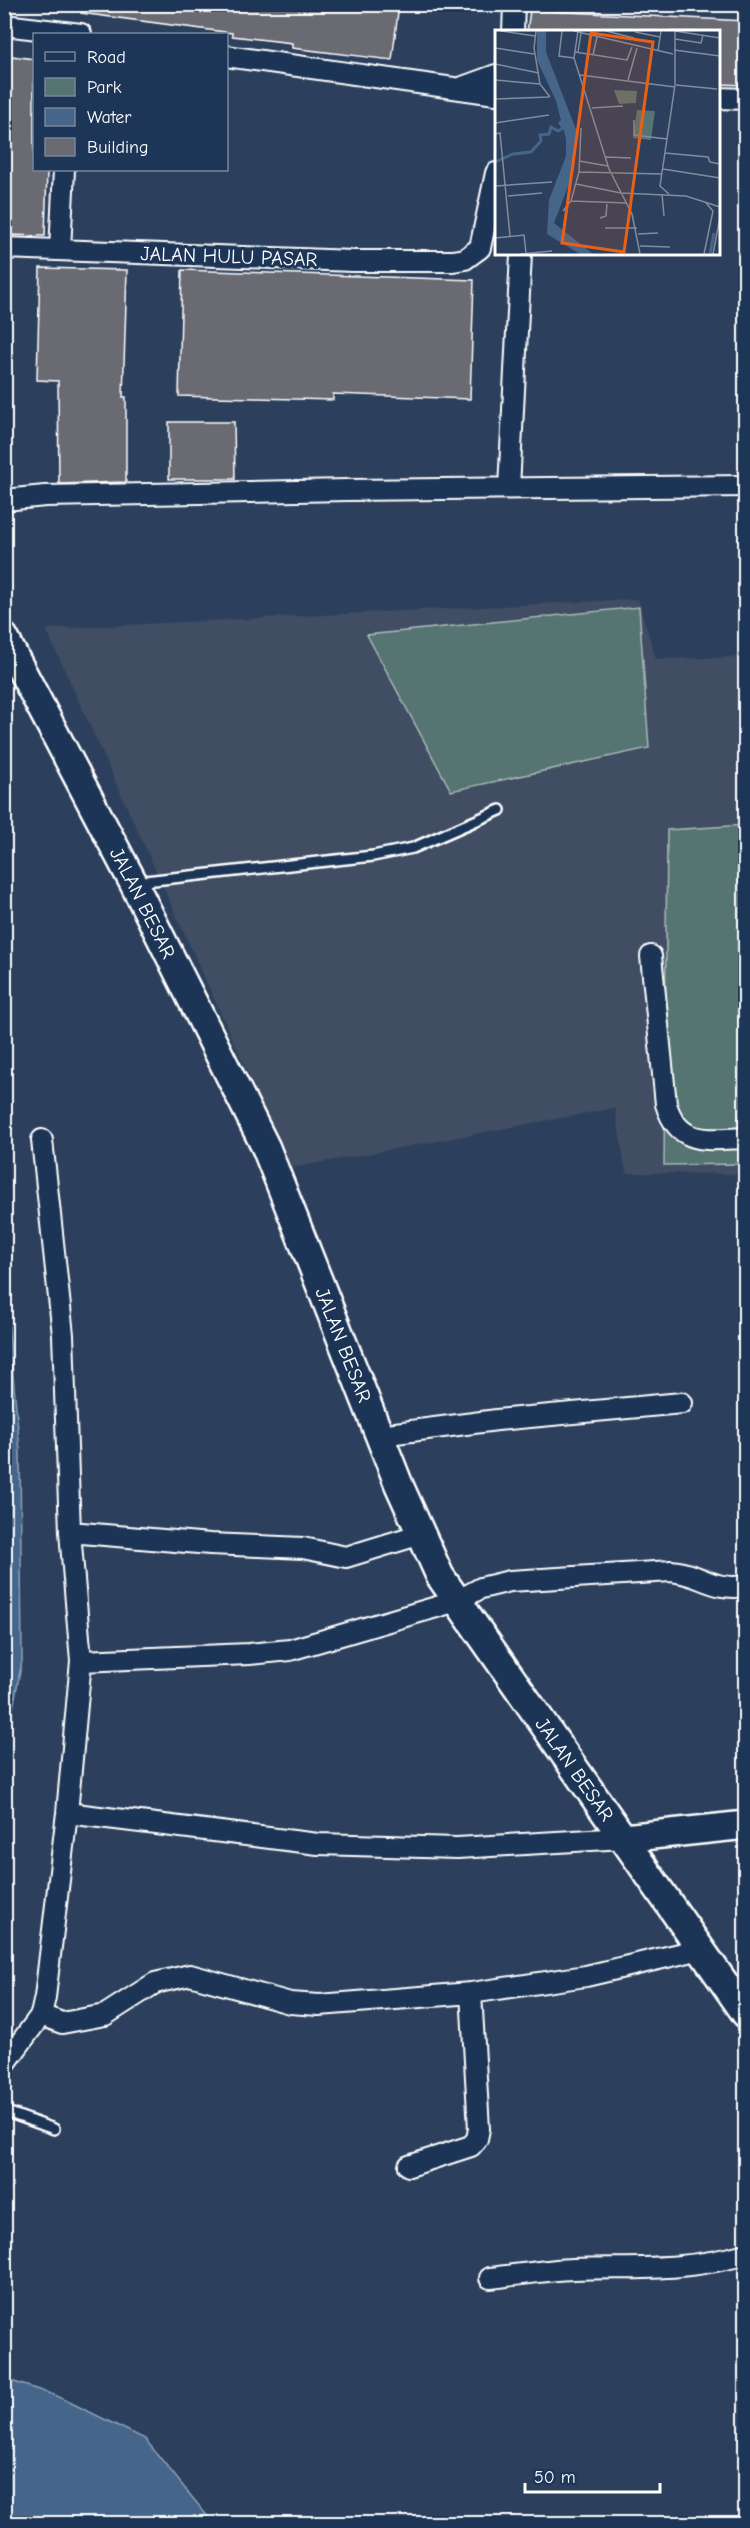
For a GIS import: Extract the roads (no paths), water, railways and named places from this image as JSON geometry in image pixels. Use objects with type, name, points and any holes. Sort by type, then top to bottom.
[{"type":"main road","name":"JALAN BESAR","points":[[4,637],[133,882],[266,1148],[380,1435],[440,1576],[746,2014]]},
{"type":"main road","points":[[624,1838],[746,1825]]},
{"type":"street","points":[[513,30],[514,4]]},
{"type":"street","points":[[4,26],[65,33]]},
{"type":"street","points":[[228,56],[495,94]]},
{"type":"street","points":[[457,89],[495,75]]},
{"type":"street","points":[[720,98],[746,99]]},
{"type":"street","points":[[60,250],[64,171]]},
{"type":"street","name":"JALAN HULU PASAR","points":[[4,248],[353,261],[453,261],[465,259],[480,248],[495,178]]},
{"type":"street","points":[[509,488],[521,255]]},
{"type":"street","points":[[4,500],[45,496],[746,486]]},
{"type":"street","points":[[651,956],[666,1104],[673,1124],[682,1133],[695,1138],[746,1138]]},
{"type":"street","points":[[4,2065],[41,2015],[50,1968],[81,1661],[70,1532],[63,1335],[42,1140]]},
{"type":"street","points":[[380,1435],[498,1420],[682,1403]]},
{"type":"street","points":[[70,1532],[210,1544],[303,1548],[346,1557],[421,1534]]},
{"type":"street","points":[[81,1661],[249,1654],[290,1650],[457,1601],[481,1588],[510,1581],[656,1571],[685,1572],[725,1589],[746,1586]]},
{"type":"street","points":[[67,1813],[318,1844],[457,1848],[624,1838]]},
{"type":"street","points":[[41,2015],[62,2023],[105,2015],[155,1983],[190,1975],[290,2002],[319,2005],[471,1993],[586,1976],[701,1949]]},
{"type":"street","points":[[409,2166],[471,2146],[477,2139],[479,2129],[471,1993]]},
{"type":"street","points":[[490,2278],[572,2269],[679,2268],[711,2264],[746,2254]]},
{"type":"lane","points":[[133,882],[373,856],[413,848],[500,810]]},
{"type":"lane","points":[[4,2111],[54,2129]]},
{"type":"water","points":[[4,1276],[20,1452],[22,1661],[5,1749]]},
{"type":"water","points":[[5,2379],[57,2396],[145,2439],[208,2517],[218,2523],[5,2523]]}]
